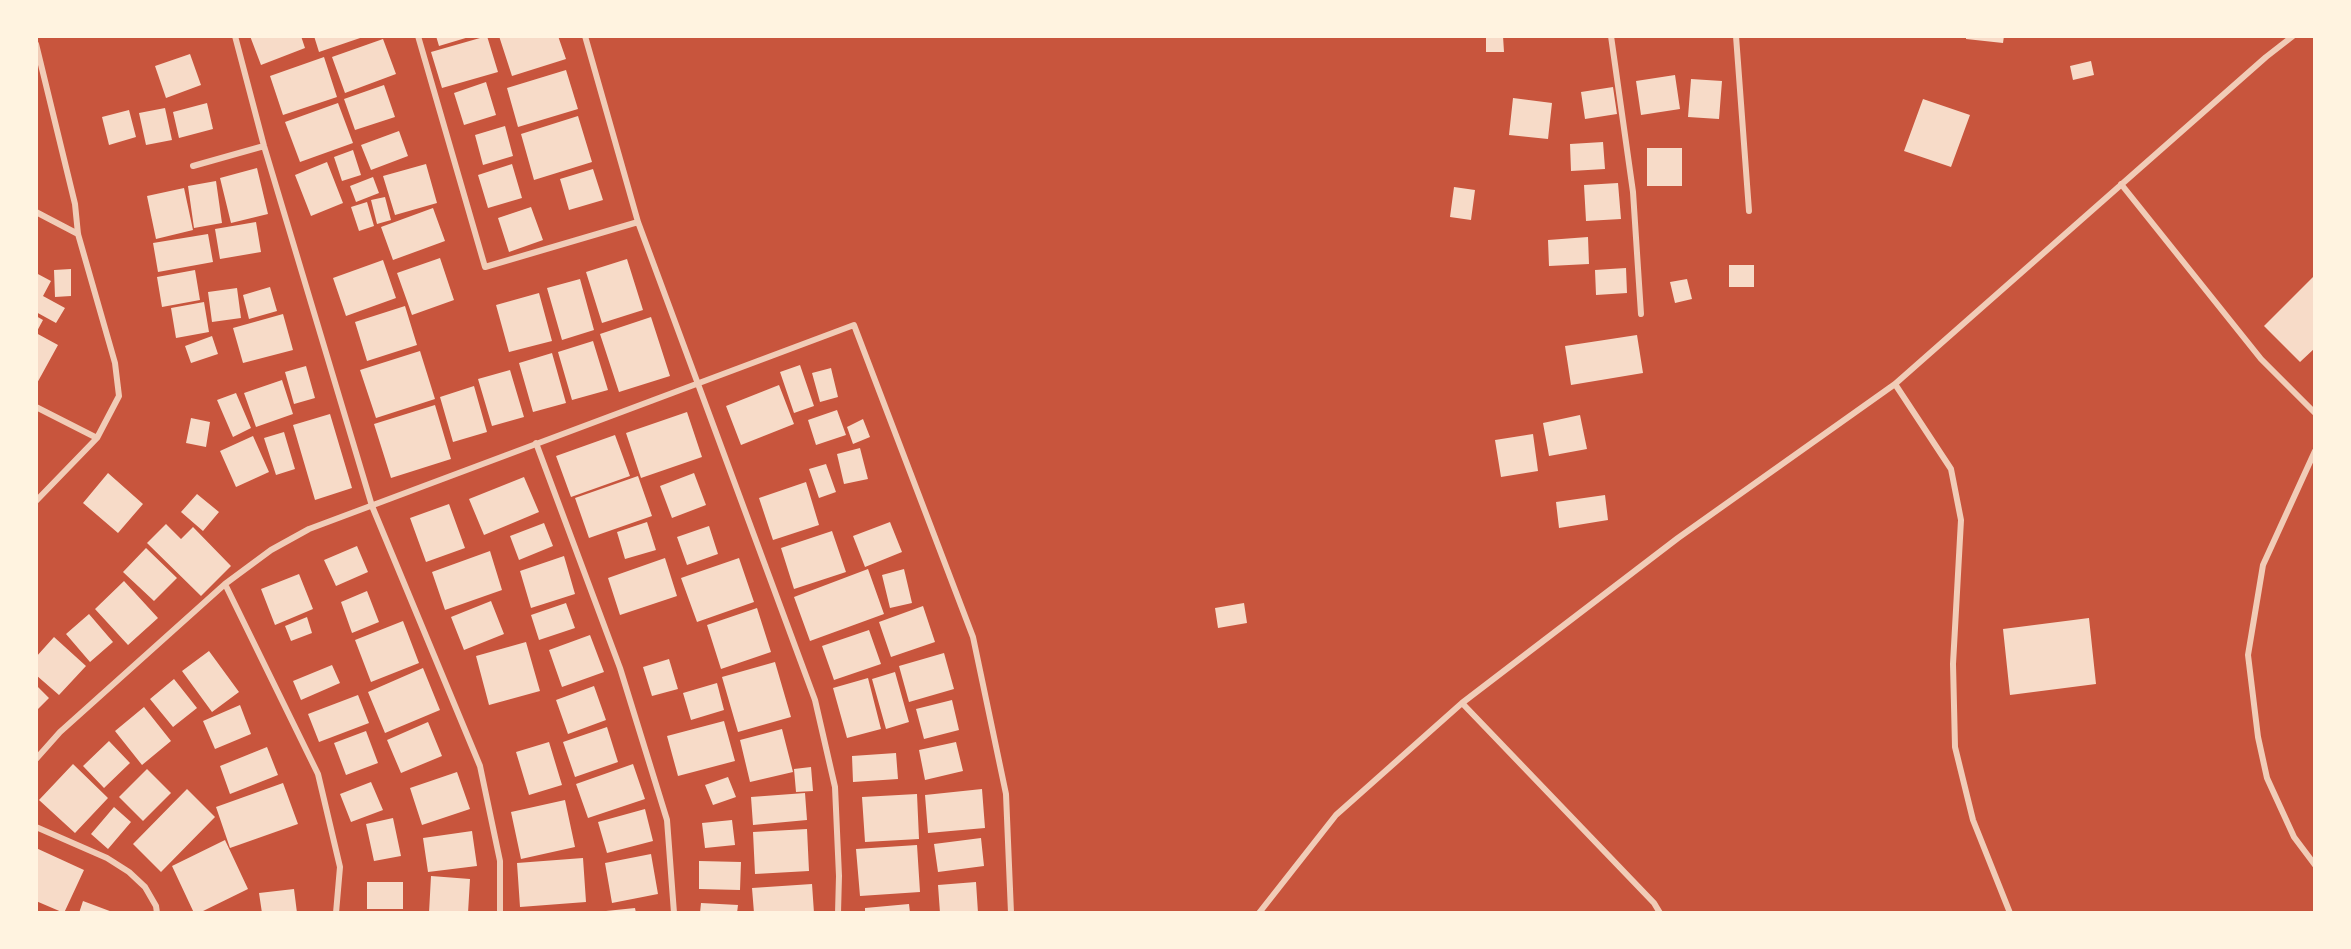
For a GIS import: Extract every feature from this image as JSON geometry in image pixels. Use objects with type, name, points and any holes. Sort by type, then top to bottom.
[{"type":"street","points":[[235,36],[264,146],[372,506],[480,766],[500,861],[500,913]]},
{"type":"street","points":[[418,36],[485,267],[638,222]]},
{"type":"street","points":[[585,36],[638,222],[815,700],[835,787],[839,876],[838,913]]},
{"type":"street","points":[[1611,36],[1633,192],[1641,314]]},
{"type":"street","points":[[1737,36],[1749,211]]},
{"type":"street","points":[[1259,913],[1336,815],[1462,703],[1678,538],[1894,384],[2266,57],[2294,36]]},
{"type":"street","points":[[36,44],[75,204],[78,234],[115,363],[119,396],[98,438],[36,501]]},
{"type":"street","points":[[193,166],[264,146]]},
{"type":"street","points":[[2121,184],[2261,359],[2315,413]]},
{"type":"street","points":[[36,212],[78,234]]},
{"type":"street","points":[[36,759],[60,732],[225,584],[271,550],[309,530],[854,325],[973,637],[1006,794],[1011,913]]},
{"type":"street","points":[[1894,384],[1951,469],[1961,520],[1953,664],[1955,747],[1973,820],[2010,913]]},
{"type":"street","points":[[36,407],[98,438]]},
{"type":"street","points":[[536,443],[620,668],[667,819],[674,913]]},
{"type":"street","points":[[2315,451],[2263,565],[2248,656],[2258,736],[2267,778],[2294,837],[2315,865]]},
{"type":"street","points":[[225,584],[318,774],[340,867],[336,913]]},
{"type":"street","points":[[1462,703],[1654,903],[1660,913]]},
{"type":"street","points":[[36,826],[107,858],[129,872],[145,887],[156,906],[157,913]]},
{"type":"building","points":[[250,36],[301,36],[305,48],[261,65]]},
{"type":"building","points":[[314,36],[366,36],[319,52]]},
{"type":"building","points":[[436,36],[469,36],[469,37],[439,46]]},
{"type":"building","points":[[487,36],[498,72],[442,88],[431,52]]},
{"type":"building","points":[[499,36],[558,36],[566,59],[512,76]]},
{"type":"building","points":[[1486,36],[1503,36],[1504,52],[1486,52]]},
{"type":"building","points":[[1966,36],[2004,36],[2003,43],[1966,39]]},
{"type":"building","points":[[383,39],[396,74],[345,93],[332,57]]},
{"type":"building","points":[[190,54],[201,85],[166,98],[155,66]]},
{"type":"building","points":[[324,57],[337,97],[283,115],[270,76]]},
{"type":"building","points":[[2091,61],[2094,75],[2073,80],[2070,66]]},
{"type":"building","points":[[566,70],[578,109],[518,127],[507,88]]},
{"type":"building","points":[[1675,75],[1680,109],[1641,115],[1636,81]]},
{"type":"building","points":[[1691,79],[1722,81],[1719,119],[1688,117]]},
{"type":"building","points":[[486,82],[496,115],[464,125],[454,93]]},
{"type":"building","points":[[384,85],[395,117],[355,130],[344,99]]},
{"type":"building","points":[[1613,87],[1617,114],[1585,119],[1581,92]]},
{"type":"building","points":[[1513,98],[1552,103],[1548,139],[1509,135]]},
{"type":"building","points":[[1923,99],[1970,115],[1951,167],[1904,151]]},
{"type":"building","points":[[207,103],[213,129],[179,138],[173,112]]},
{"type":"building","points":[[338,103],[353,143],[300,162],[285,122]]},
{"type":"building","points":[[165,108],[172,140],[146,145],[139,113]]},
{"type":"building","points":[[129,110],[136,137],[109,145],[102,117]]},
{"type":"building","points":[[578,116],[592,162],[534,180],[521,134]]},
{"type":"building","points":[[505,126],[513,156],[483,165],[475,135]]},
{"type":"building","points":[[399,131],[408,156],[371,170],[361,145]]},
{"type":"building","points":[[1603,142],[1605,169],[1571,171],[1570,144]]},
{"type":"building","points":[[1647,148],[1682,148],[1682,186],[1647,186]]},
{"type":"building","points":[[353,150],[361,175],[342,181],[334,157]]},
{"type":"building","points":[[327,162],[343,203],[311,216],[295,175]]},
{"type":"building","points":[[426,164],[437,203],[395,215],[383,176]]},
{"type":"building","points":[[512,164],[522,198],[488,208],[478,175]]},
{"type":"building","points":[[257,168],[268,214],[231,223],[220,178]]},
{"type":"building","points":[[593,169],[603,200],[569,210],[560,179]]},
{"type":"building","points":[[373,177],[379,193],[356,202],[350,186]]},
{"type":"building","points":[[216,181],[222,223],[194,228],[188,186]]},
{"type":"building","points":[[1618,183],[1621,219],[1586,221],[1584,185]]},
{"type":"building","points":[[1454,187],[1475,190],[1471,220],[1450,217]]},
{"type":"building","points":[[184,188],[193,230],[156,239],[147,196]]},
{"type":"building","points":[[385,197],[391,220],[377,224],[371,200]]},
{"type":"building","points":[[367,202],[374,226],[359,231],[351,207]]},
{"type":"building","points":[[531,207],[543,240],[509,252],[498,218]]},
{"type":"building","points":[[433,208],[445,241],[393,260],[381,227]]},
{"type":"building","points":[[256,222],[261,252],[220,259],[215,229]]},
{"type":"building","points":[[208,234],[213,262],[158,272],[153,243]]},
{"type":"building","points":[[1588,237],[1589,264],[1549,266],[1548,240]]},
{"type":"building","points":[[440,258],[454,300],[412,315],[397,273]]},
{"type":"building","points":[[627,259],[643,310],[602,323],[586,272]]},
{"type":"building","points":[[383,260],[396,298],[346,316],[333,278]]},
{"type":"building","points":[[1729,265],[1754,265],[1754,287],[1729,287]]},
{"type":"building","points":[[1626,268],[1627,293],[1596,295],[1595,270]]},
{"type":"building","points":[[71,269],[71,296],[55,297],[54,270]]},
{"type":"building","points":[[195,270],[200,300],[162,307],[157,277]]},
{"type":"building","points":[[36,273],[51,281],[43,296],[65,308],[56,323],[36,312]]},
{"type":"building","points":[[2315,275],[2315,348],[2300,362],[2264,326]]},
{"type":"building","points":[[580,279],[594,330],[562,340],[547,288]]},
{"type":"building","points":[[1687,279],[1692,299],[1675,303],[1670,282]]},
{"type":"building","points":[[270,287],[277,311],[249,319],[243,295]]},
{"type":"building","points":[[237,288],[241,318],[212,322],[208,292]]},
{"type":"building","points":[[539,293],[552,341],[509,352],[496,305]]},
{"type":"building","points":[[204,302],[209,332],[176,338],[171,308]]},
{"type":"building","points":[[405,306],[417,345],[367,361],[355,322]]},
{"type":"building","points":[[283,314],[293,350],[243,363],[233,328]]},
{"type":"building","points":[[36,316],[43,320],[36,333]]},
{"type":"building","points":[[651,317],[670,376],[619,392],[600,334]]},
{"type":"building","points":[[36,333],[58,345],[36,385]]},
{"type":"building","points":[[1637,335],[1643,373],[1571,385],[1565,346]]},
{"type":"building","points":[[212,336],[218,354],[191,363],[185,346]]},
{"type":"building","points":[[593,341],[608,390],[572,400],[558,352]]},
{"type":"building","points":[[420,351],[435,399],[376,418],[360,370]]},
{"type":"building","points":[[552,353],[566,403],[533,412],[519,363]]},
{"type":"building","points":[[800,365],[814,406],[794,413],[780,372]]},
{"type":"building","points":[[306,366],[315,398],[294,404],[285,372]]},
{"type":"building","points":[[831,368],[838,397],[820,402],[812,373]]},
{"type":"building","points":[[510,370],[524,417],[492,426],[478,379]]},
{"type":"building","points":[[282,380],[293,414],[256,427],[244,393]]},
{"type":"building","points":[[779,385],[794,424],[741,445],[726,406]]},
{"type":"building","points":[[474,386],[487,432],[453,442],[440,397]]},
{"type":"building","points":[[236,393],[251,428],[233,437],[217,400]]},
{"type":"building","points":[[435,405],[451,459],[391,478],[374,424]]},
{"type":"building","points":[[837,410],[846,435],[816,445],[808,420]]},
{"type":"building","points":[[687,412],[702,457],[641,478],[626,433]]},
{"type":"building","points":[[330,414],[352,488],[315,500],[293,425]]},
{"type":"building","points":[[1580,415],[1587,449],[1549,456],[1543,423]]},
{"type":"building","points":[[191,418],[210,422],[206,447],[186,443]]},
{"type":"building","points":[[863,419],[870,437],[853,444],[847,427]]},
{"type":"building","points":[[284,432],[295,469],[276,475],[264,438]]},
{"type":"building","points":[[1533,434],[1538,471],[1501,477],[1495,440]]},
{"type":"building","points":[[615,435],[630,476],[571,497],[556,456]]},
{"type":"building","points":[[253,436],[269,472],[236,487],[220,451]]},
{"type":"building","points":[[860,448],[868,479],[844,484],[837,454]]},
{"type":"building","points":[[826,464],[836,492],[819,498],[809,469]]},
{"type":"building","points":[[108,473],[143,504],[118,533],[83,503]]},
{"type":"building","points":[[694,473],[706,505],[672,518],[660,486]]},
{"type":"building","points":[[638,476],[652,516],[589,538],[575,498]]},
{"type":"building","points":[[524,477],[539,512],[484,535],[469,499]]},
{"type":"building","points":[[806,482],[819,525],[773,540],[759,498]]},
{"type":"building","points":[[197,494],[219,512],[203,531],[181,512]]},
{"type":"building","points":[[1605,495],[1608,520],[1559,528],[1556,502]]},
{"type":"building","points":[[449,504],[465,548],[426,562],[410,518]]},
{"type":"building","points":[[647,522],[656,550],[625,559],[617,532]]},
{"type":"building","points":[[890,522],[902,552],[865,567],[853,536]]},
{"type":"building","points":[[544,523],[553,546],[519,560],[510,536]]},
{"type":"building","points":[[166,524],[181,539],[193,527],[231,566],[201,596],[147,543]]},
{"type":"building","points":[[709,526],[718,554],[687,565],[677,537]]},
{"type":"building","points":[[832,531],[846,572],[794,589],[781,548]]},
{"type":"building","points":[[357,546],[368,572],[336,586],[324,560]]},
{"type":"building","points":[[146,548],[177,578],[154,601],[123,572]]},
{"type":"building","points":[[490,551],[502,590],[445,610],[432,572]]},
{"type":"building","points":[[564,556],[575,594],[531,608],[520,571]]},
{"type":"building","points":[[665,558],[677,596],[620,615],[608,578]]},
{"type":"building","points":[[739,558],[754,602],[697,622],[681,578]]},
{"type":"building","points":[[868,569],[884,614],[810,641],[794,597]]},
{"type":"building","points":[[904,569],[912,603],[890,608],[882,575]]},
{"type":"building","points":[[299,574],[313,609],[275,625],[261,589]]},
{"type":"building","points":[[124,581],[158,618],[128,645],[95,609]]},
{"type":"building","points":[[367,591],[379,622],[352,633],[341,602]]},
{"type":"building","points":[[491,601],[504,634],[464,650],[451,617]]},
{"type":"building","points":[[566,603],[575,628],[539,640],[531,615]]},
{"type":"building","points":[[1244,603],[1247,623],[1218,628],[1215,608]]},
{"type":"building","points":[[923,606],[935,642],[891,657],[879,622]]},
{"type":"building","points":[[757,608],[771,652],[721,669],[707,625]]},
{"type":"building","points":[[89,614],[113,642],[90,662],[66,634]]},
{"type":"building","points":[[307,617],[312,633],[291,641],[285,626]]},
{"type":"building","points":[[2089,618],[2096,684],[2010,695],[2003,629]]},
{"type":"building","points":[[403,621],[419,663],[371,682],[355,640]]},
{"type":"building","points":[[869,630],[881,664],[834,680],[822,646]]},
{"type":"building","points":[[590,635],[604,672],[562,687],[549,650]]},
{"type":"building","points":[[54,637],[86,666],[59,695],[36,675],[36,657]]},
{"type":"building","points":[[526,642],[540,691],[489,705],[476,656]]},
{"type":"building","points":[[209,651],[239,692],[212,712],[182,671]]},
{"type":"building","points":[[944,653],[954,689],[909,702],[899,666]]},
{"type":"building","points":[[669,659],[678,689],[652,696],[643,667]]},
{"type":"building","points":[[775,662],[791,717],[738,732],[722,677]]},
{"type":"building","points":[[332,665],[340,683],[301,700],[293,681]]},
{"type":"building","points":[[423,668],[440,710],[385,733],[368,692]]},
{"type":"building","points":[[895,672],[909,722],[886,729],[872,679]]},
{"type":"building","points":[[868,678],[881,729],[847,738],[833,688]]},
{"type":"building","points":[[174,679],[197,708],[173,727],[150,699]]},
{"type":"building","points":[[717,683],[724,710],[691,720],[683,693]]},
{"type":"building","points":[[36,685],[49,698],[36,711]]},
{"type":"building","points":[[594,686],[606,720],[568,734],[556,700]]},
{"type":"building","points":[[358,695],[369,723],[319,742],[308,714]]},
{"type":"building","points":[[952,700],[959,730],[924,739],[916,709]]},
{"type":"building","points":[[240,705],[251,734],[215,749],[203,721]]},
{"type":"building","points":[[144,707],[171,741],[142,765],[115,731]]},
{"type":"building","points":[[724,721],[735,761],[678,776],[667,736]]},
{"type":"building","points":[[428,722],[442,756],[401,773],[387,740]]},
{"type":"building","points":[[607,727],[618,762],[575,777],[563,742]]},
{"type":"building","points":[[782,729],[793,772],[750,782],[740,740]]},
{"type":"building","points":[[366,731],[378,763],[346,775],[334,743]]},
{"type":"building","points":[[109,741],[130,763],[104,788],[83,766]]},
{"type":"building","points":[[549,742],[562,785],[529,795],[516,752]]},
{"type":"building","points":[[956,742],[963,771],[925,780],[919,750]]},
{"type":"building","points":[[267,747],[278,775],[230,794],[220,766]]},
{"type":"building","points":[[896,753],[898,779],[853,782],[852,756]]},
{"type":"building","points":[[73,764],[108,798],[75,833],[39,800]]},
{"type":"building","points":[[633,764],[645,799],[588,818],[576,784]]},
{"type":"building","points":[[811,767],[813,791],[796,792],[794,769]]},
{"type":"building","points":[[147,769],[171,793],[143,821],[119,797]]},
{"type":"building","points":[[457,772],[470,809],[422,825],[410,788]]},
{"type":"building","points":[[728,777],[736,797],[713,805],[705,785]]},
{"type":"building","points":[[371,782],[383,810],[351,822],[340,794]]},
{"type":"building","points":[[283,783],[298,824],[230,848],[216,807]]},
{"type":"building","points":[[187,789],[215,817],[161,872],[133,844]]},
{"type":"building","points":[[982,789],[985,828],[928,833],[925,795]]},
{"type":"building","points":[[805,793],[807,820],[753,825],[751,797]]},
{"type":"building","points":[[917,794],[919,839],[865,842],[862,797]]},
{"type":"building","points":[[565,800],[575,847],[521,859],[511,812]]},
{"type":"building","points":[[114,807],[131,822],[108,849],[91,834]]},
{"type":"building","points":[[645,809],[653,841],[607,853],[598,822]]},
{"type":"building","points":[[393,818],[401,856],[374,861],[366,824]]},
{"type":"building","points":[[732,820],[735,845],[705,848],[702,823]]},
{"type":"building","points":[[807,829],[809,871],[755,874],[753,832]]},
{"type":"building","points":[[472,831],[477,866],[428,872],[423,838]]},
{"type":"building","points":[[981,838],[984,866],[938,872],[934,844]]},
{"type":"building","points":[[225,840],[248,889],[199,913],[194,913],[172,866]]},
{"type":"building","points":[[917,845],[920,892],[860,896],[856,849]]},
{"type":"building","points":[[36,848],[84,870],[64,913],[36,901]]},
{"type":"building","points":[[651,854],[658,894],[612,903],[605,863]]},
{"type":"building","points":[[583,858],[586,902],[520,907],[517,863]]},
{"type":"building","points":[[699,861],[741,862],[740,890],[699,889]]},
{"type":"building","points":[[431,876],[470,879],[468,913],[429,913]]},
{"type":"building","points":[[367,882],[403,882],[403,909],[367,909]]},
{"type":"building","points":[[976,882],[978,913],[940,913],[938,885]]},
{"type":"building","points":[[812,884],[814,913],[754,913],[752,888]]},
{"type":"building","points":[[294,889],[297,913],[262,913],[259,893]]},
{"type":"building","points":[[83,901],[115,913],[79,913]]},
{"type":"building","points":[[701,903],[738,905],[737,913],[700,913]]},
{"type":"building","points":[[909,904],[910,913],[865,913],[865,908]]},
{"type":"building","points":[[635,908],[636,913],[606,913],[606,911]]}]
